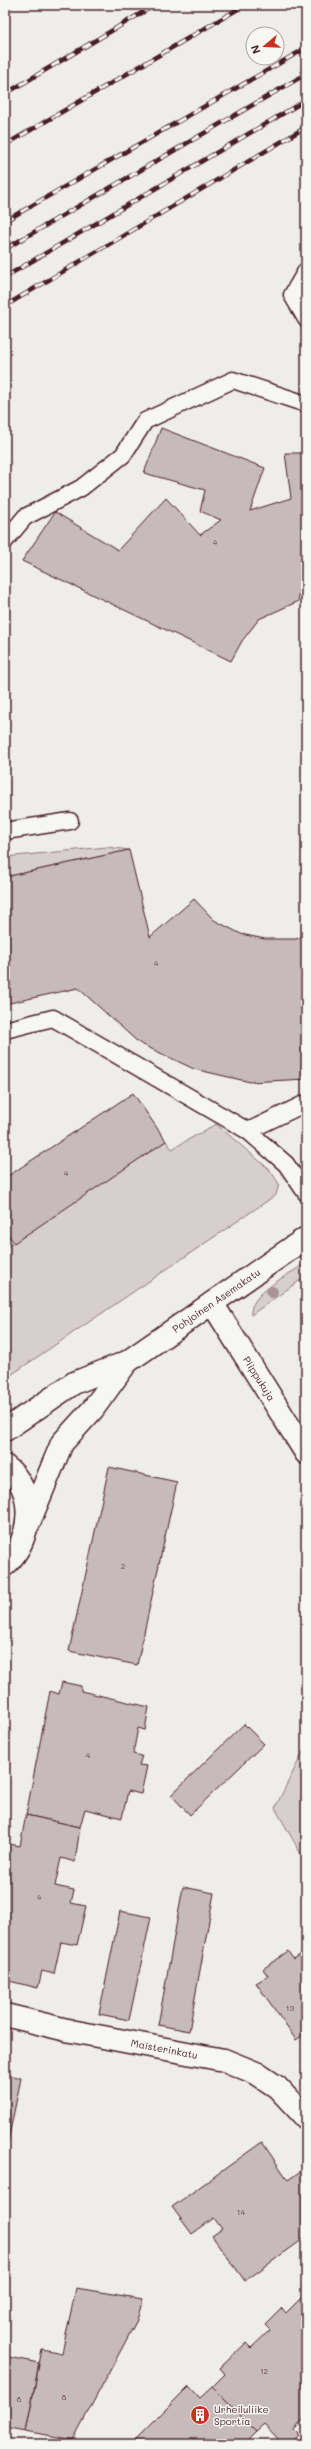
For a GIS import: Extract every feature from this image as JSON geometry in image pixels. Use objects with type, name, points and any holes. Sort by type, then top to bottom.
[{"type":"street","name":"Pohjoinen Asemakatu","points":[[5,1430],[74,1383],[127,1362],[306,1238]]},
{"type":"street","name":"Piippukuja","points":[[212,1303],[306,1453]]},
{"type":"street","name":"Pohjoinen Asemakatu","points":[[5,1565],[22,1543],[62,1443],[93,1409],[127,1362]]},
{"type":"street","points":[[5,1466],[21,1486],[27,1505],[28,1525]]},
{"type":"street","name":"Maisterinkatu","points":[[5,2015],[71,2031],[224,2060],[256,2073],[277,2087],[306,2118]]},
{"type":"lane","points":[[306,271],[292,295],[306,319]]},
{"type":"lane","points":[[5,541],[25,517],[81,488],[123,455],[145,421],[233,380],[306,404]]},
{"type":"lane","points":[[5,831],[70,821]]},
{"type":"lane","points":[[5,1030],[54,1018],[248,1131],[286,1164],[306,1193]]},
{"type":"lane","points":[[248,1131],[306,1103]]},
{"type":"shaded area","points":[[107,847],[129,850],[5,877],[5,857]]},
{"type":"shaded area","points":[[216,1124],[270,1170],[279,1184],[276,1195],[5,1379],[5,1248],[166,1141],[172,1149]]},
{"type":"shaded area","points":[[306,1263],[306,1276],[251,1315],[252,1307],[263,1292],[271,1285]]},
{"type":"shaded area","points":[[306,1746],[306,1863],[275,1808]]},
{"type":"building","points":[[161,428],[265,468],[250,511],[291,498],[285,453],[306,453],[306,594],[298,595],[299,601],[259,619],[242,641],[231,661],[22,561],[55,512],[118,550],[166,498],[200,535],[221,520],[200,511],[205,490],[144,473]]},
{"type":"building","points":[[129,850],[150,937],[194,899],[214,920],[241,934],[265,939],[296,939],[306,935],[306,1079],[250,1082],[194,1069],[139,1043],[78,988],[5,1004],[5,877]]},
{"type":"building","points":[[133,1093],[166,1141],[14,1243],[5,1230],[5,1178]]},
{"type":"building","points":[[109,1467],[177,1482],[137,1665],[69,1651]]},
{"type":"building","points":[[62,1682],[81,1686],[81,1691],[149,1707],[145,1730],[138,1728],[133,1754],[142,1756],[139,1765],[147,1766],[141,1794],[128,1791],[122,1818],[85,1809],[80,1827],[26,1815],[50,1691],[59,1694]]},
{"type":"building","points":[[244,1724],[264,1744],[190,1815],[171,1795]]},
{"type":"building","points":[[26,1815],[80,1827],[75,1862],[61,1858],[55,1886],[74,1890],[71,1903],[86,1906],[77,1945],[61,1942],[54,1974],[42,1971],[38,1988],[5,1980],[5,1843],[20,1846]]},
{"type":"building","points":[[183,1887],[214,1893],[189,2031],[158,2025]]},
{"type":"building","points":[[120,1911],[151,1917],[129,2020],[99,2014]]},
{"type":"building","points":[[306,1950],[306,2033],[296,2040],[256,1983],[268,1976],[263,1969],[288,1951],[293,1959]]},
{"type":"building","points":[[5,2074],[21,2078],[5,2156]]},
{"type":"building","points":[[262,2142],[288,2180],[302,2170],[306,2176],[306,2237],[245,2281],[212,2236],[222,2229],[214,2218],[192,2234],[172,2207]]},
{"type":"building","points":[[76,2288],[143,2299],[137,2320],[73,2440],[26,2431],[42,2349],[62,2353]]},
{"type":"building","points":[[306,2293],[306,2417],[294,2430],[299,2435],[290,2444],[283,2444],[264,2424],[256,2431],[212,2387],[225,2374],[220,2368],[246,2343],[251,2348],[270,2330],[265,2325],[282,2308],[286,2313]]},
{"type":"building","points":[[8,2357],[39,2363],[26,2431],[5,2427],[5,2370]]},
{"type":"building","name":"Urheiluliike Sportia","points":[[189,2386],[200,2398],[212,2387],[256,2431],[243,2444],[131,2444]]},
{"type":"railway","points":[[5,94],[155,5]]},
{"type":"railway","points":[[5,145],[245,5]]},
{"type":"railway","points":[[5,221],[306,48]]},
{"type":"railway","points":[[5,249],[306,74]]},
{"type":"railway","points":[[5,277],[306,100]]},
{"type":"railway","points":[[5,306],[306,127]]},
{"type":"place","name":"Urheiluliike Sportia","points":[[200,2415]]}]
